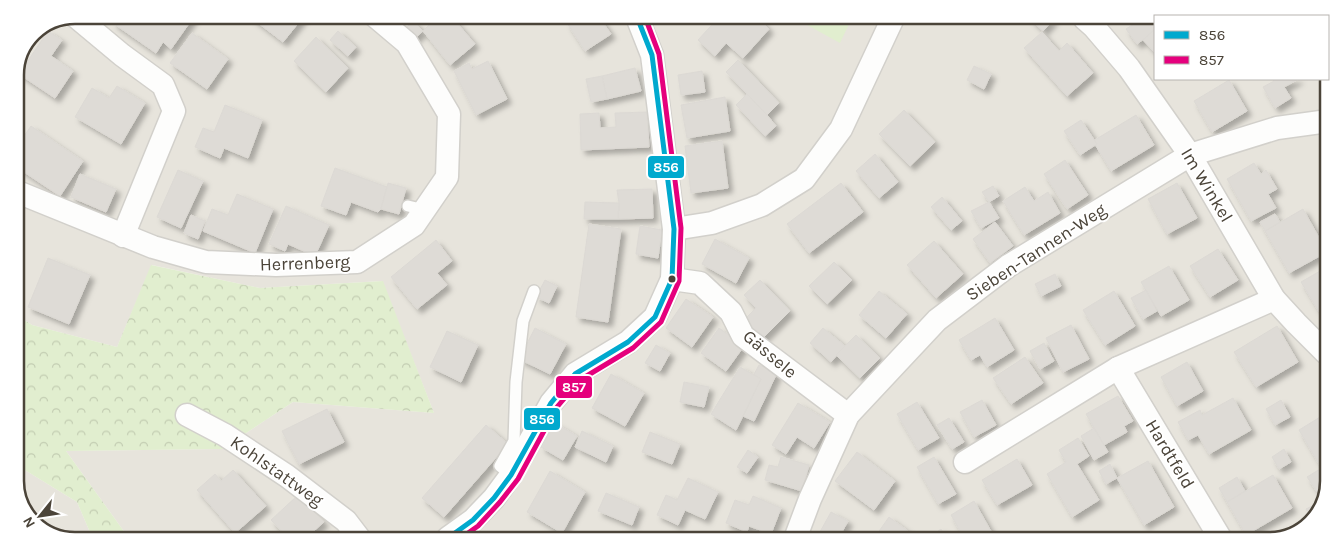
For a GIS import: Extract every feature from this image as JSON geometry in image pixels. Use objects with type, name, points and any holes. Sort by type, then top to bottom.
[{"type":"street","points":[[85,24],[122,55],[163,85],[174,112],[123,236]]},
{"type":"street","name":"Herrenberg","points":[[24,195],[153,248],[206,262],[276,266],[357,262],[414,225],[416,208],[447,177],[449,114],[407,43],[384,24]]},
{"type":"street","points":[[457,532],[474,520],[511,475],[551,402],[575,374],[628,342],[655,317],[672,279],[674,229],[652,54],[640,24]]},
{"type":"street","points":[[674,229],[712,223],[762,205],[804,179],[841,129],[890,24]]},
{"type":"street","name":"Im Winkel","points":[[1091,24],[1129,68],[1190,155],[1274,299],[1320,347]]},
{"type":"street","name":"Sieben-Tannen-Weg","points":[[798,532],[810,499],[848,415],[937,320],[1008,266],[1190,155],[1276,128],[1320,123]]},
{"type":"street","name":"Gässele","points":[[672,279],[700,284],[731,312],[743,336],[848,415]]},
{"type":"street","points":[[965,462],[1118,368],[1274,299]]},
{"type":"street","name":"Hardtfeld","points":[[1118,368],[1217,532]]},
{"type":"street","name":"Kohlstattweg","points":[[187,415],[225,435],[286,476],[346,521],[354,532]]},
{"type":"lane","points":[[511,475],[500,466],[514,441],[516,382],[523,321],[534,291]]},
{"type":"shaded area","points":[[68,24],[1154,24],[1154,80],[1320,80],[1320,481],[1316,501],[1308,515],[1298,524],[1283,531],[124,532],[66,451],[222,449],[293,402],[434,413],[382,281],[260,288],[152,265],[117,347],[32,325],[24,320],[25,61],[34,44],[41,36],[58,26]]},
{"type":"shaded area","points":[[24,470],[77,502],[90,532],[65,531],[46,524],[32,510],[26,498]]},
{"type":"green space","points":[[806,24],[849,24],[840,43]]},
{"type":"green space","points":[[151,265],[260,288],[383,281],[434,413],[293,402],[222,449],[66,451],[124,532],[90,532],[77,502],[24,470],[24,320],[32,325],[117,347]]},
{"type":"building","points":[[114,24],[189,24],[171,49],[163,42],[156,53]]},
{"type":"building","points":[[259,24],[298,24],[283,42]]},
{"type":"building","points":[[410,24],[416,24],[423,31],[413,40],[404,30]]},
{"type":"building","points":[[430,24],[458,24],[475,44],[450,65],[423,31]]},
{"type":"building","points":[[568,24],[604,24],[611,34],[585,51]]},
{"type":"building","points":[[713,24],[764,24],[769,29],[743,58],[726,43],[715,56],[698,40]]},
{"type":"building","points":[[1035,24],[1049,24],[1043,31]]},
{"type":"building","points":[[1134,24],[1154,24],[1154,32],[1137,44],[1126,29]]},
{"type":"building","points":[[1154,30],[1154,52],[1143,40]]},
{"type":"building","points":[[48,31],[62,40],[51,56],[73,71],[55,98],[24,77],[25,66]]},
{"type":"building","points":[[338,31],[356,47],[348,56],[330,40]]},
{"type":"building","points":[[1042,32],[1059,51],[1067,43],[1093,73],[1067,96],[1024,48]]},
{"type":"building","points":[[192,33],[228,59],[207,89],[170,63]]},
{"type":"building","points":[[316,37],[348,68],[326,92],[294,61]]},
{"type":"building","points":[[738,60],[779,103],[767,115],[726,72]]},
{"type":"building","points":[[488,61],[507,99],[476,115],[454,71],[469,63],[472,69]]},
{"type":"building","points":[[974,66],[991,74],[984,89],[967,80]]},
{"type":"building","points":[[635,68],[641,91],[607,99],[602,76]]},
{"type":"building","points":[[702,71],[705,92],[681,95],[678,75]]},
{"type":"building","points":[[602,76],[607,99],[591,102],[586,79]]},
{"type":"building","points":[[1229,80],[1247,111],[1212,132],[1194,101]]},
{"type":"building","points":[[1297,80],[1284,87],[1291,98],[1275,108],[1263,87],[1274,81]]},
{"type":"building","points":[[117,86],[145,103],[121,144],[75,117],[92,88],[109,98]]},
{"type":"building","points":[[747,94],[776,126],[765,136],[736,105]]},
{"type":"building","points":[[725,97],[730,131],[687,138],[681,105]]},
{"type":"building","points":[[225,105],[262,120],[248,158],[224,148],[220,158],[195,147],[203,128],[214,132]]},
{"type":"building","points":[[904,110],[935,142],[910,166],[879,134]]},
{"type":"building","points":[[647,112],[649,147],[581,150],[580,114],[599,113],[600,128],[616,127],[615,113]]},
{"type":"building","points":[[1136,115],[1154,145],[1111,171],[1093,141]]},
{"type":"building","points":[[1081,120],[1097,144],[1080,155],[1064,131]]},
{"type":"building","points":[[31,126],[83,161],[60,196],[24,172],[24,136]]},
{"type":"building","points":[[722,141],[728,188],[691,193],[685,146]]},
{"type":"building","points":[[875,154],[898,182],[879,198],[856,171]]},
{"type":"building","points":[[1065,160],[1088,195],[1067,209],[1044,174]]},
{"type":"building","points":[[1254,163],[1261,174],[1266,170],[1277,189],[1268,194],[1276,208],[1251,221],[1227,179]]},
{"type":"building","points":[[335,168],[387,187],[381,209],[378,212],[351,202],[346,215],[321,206]]},
{"type":"building","points":[[178,170],[203,181],[181,228],[157,217]]},
{"type":"building","points":[[80,174],[116,189],[106,212],[71,197]]},
{"type":"building","points":[[388,183],[406,188],[399,214],[381,209]]},
{"type":"building","points":[[841,183],[863,212],[809,253],[787,224]]},
{"type":"building","points":[[1177,183],[1197,218],[1167,234],[1148,199]]},
{"type":"building","points":[[993,186],[999,196],[989,202],[982,192]]},
{"type":"building","points":[[1025,187],[1034,201],[1048,192],[1060,213],[1024,235],[1003,201]]},
{"type":"building","points":[[652,189],[653,218],[618,219],[619,203],[617,190]]},
{"type":"building","points":[[237,194],[273,209],[255,253],[203,231],[212,209],[228,215]]},
{"type":"building","points":[[942,197],[962,221],[951,230],[931,207]]},
{"type":"building","points":[[585,202],[619,203],[618,219],[584,219]]},
{"type":"building","points":[[989,202],[999,218],[981,228],[971,211]]},
{"type":"building","points":[[286,206],[329,225],[315,256],[288,244],[285,251],[269,244]]},
{"type":"building","points":[[1303,209],[1320,239],[1320,256],[1289,273],[1265,231]]},
{"type":"building","points":[[1275,214],[1280,222],[1265,231],[1260,222]]},
{"type":"building","points":[[191,215],[205,221],[198,239],[184,233]]},
{"type":"building","points":[[995,222],[1013,246],[990,263],[973,239]]},
{"type":"building","points":[[589,224],[621,229],[608,322],[576,317]]},
{"type":"building","points":[[640,226],[662,230],[658,258],[636,254]]},
{"type":"building","points":[[715,239],[749,258],[736,283],[702,264]]},
{"type":"building","points":[[436,240],[452,261],[437,273],[447,285],[417,309],[391,277]]},
{"type":"building","points":[[934,241],[963,274],[936,298],[907,265]]},
{"type":"building","points":[[1218,249],[1238,280],[1210,297],[1190,266]]},
{"type":"building","points":[[48,258],[90,275],[69,324],[28,307]]},
{"type":"building","points":[[834,262],[852,280],[827,304],[809,286]]},
{"type":"building","points":[[1169,266],[1189,300],[1161,316],[1141,282]]},
{"type":"building","points":[[1320,271],[1319,312],[1301,282]]},
{"type":"building","points":[[1055,274],[1061,286],[1041,296],[1035,284]]},
{"type":"building","points":[[545,280],[557,286],[549,303],[536,297]]},
{"type":"building","points":[[760,280],[790,311],[761,340],[743,321],[756,308],[744,295]]},
{"type":"building","points":[[1146,290],[1157,311],[1143,319],[1131,298]]},
{"type":"building","points":[[879,291],[907,314],[886,338],[859,315]]},
{"type":"building","points":[[1114,291],[1135,326],[1105,345],[1083,310]]},
{"type":"building","points":[[686,299],[713,317],[692,347],[666,328]]},
{"type":"building","points":[[995,318],[1014,350],[987,367],[980,355],[971,360],[959,340]]},
{"type":"building","points":[[1071,325],[1089,359],[1063,372],[1046,338]]},
{"type":"building","points":[[1277,326],[1298,362],[1256,387],[1234,352]]},
{"type":"building","points":[[535,328],[566,344],[550,374],[519,359]]},
{"type":"building","points":[[719,328],[744,346],[726,371],[701,353]]},
{"type":"building","points":[[823,328],[845,346],[831,362],[810,343]]},
{"type":"building","points":[[447,331],[478,345],[461,382],[430,367]]},
{"type":"building","points":[[856,335],[880,358],[860,378],[836,355]]},
{"type":"building","points":[[1044,343],[1054,361],[1040,369],[1030,351]]},
{"type":"building","points":[[656,345],[670,353],[660,371],[645,363]]},
{"type":"building","points":[[1025,357],[1043,383],[1011,404],[993,378]]},
{"type":"building","points":[[1187,362],[1203,391],[1177,406],[1161,377]]},
{"type":"building","points":[[759,365],[777,373],[754,421],[743,416],[761,379],[753,376]]},
{"type":"building","points":[[740,367],[761,379],[736,430],[711,414]]},
{"type":"building","points":[[611,374],[644,393],[625,426],[592,408]]},
{"type":"building","points":[[684,382],[709,387],[704,407],[680,402]]},
{"type":"building","points":[[1118,396],[1133,421],[1124,426],[1127,432],[1104,445],[1086,414]]},
{"type":"building","points":[[1233,398],[1251,430],[1209,454],[1198,435],[1188,440],[1178,422],[1200,410],[1202,415]]},
{"type":"building","points":[[982,400],[996,425],[974,437],[960,412]]},
{"type":"building","points":[[1281,400],[1290,417],[1275,425],[1266,409]]},
{"type":"building","points":[[917,402],[939,438],[918,450],[897,414]]},
{"type":"building","points":[[798,403],[830,422],[814,448],[797,437],[786,454],[772,445]]},
{"type":"building","points":[[327,409],[344,442],[299,464],[282,431]]},
{"type":"building","points":[[1320,417],[1320,466],[1299,430]]},
{"type":"building","points":[[949,418],[964,442],[952,449],[937,425]]},
{"type":"building","points":[[555,423],[577,436],[563,460],[541,447]]},
{"type":"building","points":[[486,425],[508,444],[444,517],[422,498]]},
{"type":"building","points":[[1094,428],[1108,452],[1094,460],[1081,436]]},
{"type":"building","points":[[582,431],[613,446],[606,462],[575,447]]},
{"type":"building","points":[[650,432],[680,444],[672,464],[642,452]]},
{"type":"building","points":[[1078,438],[1089,456],[1077,464],[1099,500],[1072,517],[1047,474],[1066,462],[1059,450]]},
{"type":"building","points":[[1284,449],[1291,462],[1279,469],[1272,457]]},
{"type":"building","points":[[748,450],[758,457],[747,473],[737,467]]},
{"type":"building","points":[[857,452],[895,481],[874,510],[835,481]]},
{"type":"building","points":[[781,457],[809,465],[802,491],[765,480],[769,465],[778,467]]},
{"type":"building","points":[[934,457],[956,494],[938,504],[917,467]]},
{"type":"building","points":[[1017,459],[1032,485],[997,505],[982,480]]},
{"type":"building","points":[[1148,461],[1174,507],[1144,525],[1117,478]]},
{"type":"building","points":[[1110,464],[1117,478],[1106,484],[1099,471]]},
{"type":"building","points":[[1320,469],[1319,491],[1317,492],[1307,477]]},
{"type":"building","points":[[233,470],[266,506],[236,532],[197,490],[215,474],[221,481]]},
{"type":"building","points":[[550,471],[585,492],[563,532],[527,512]]},
{"type":"building","points":[[1273,475],[1292,508],[1251,532],[1244,532],[1227,502]]},
{"type":"building","points":[[1237,477],[1245,491],[1227,502],[1219,488]]},
{"type":"building","points":[[688,478],[718,492],[705,519],[685,510],[678,525],[657,515],[666,495],[677,500]]},
{"type":"building","points":[[606,493],[639,507],[632,525],[598,511]]},
{"type":"building","points":[[298,495],[324,522],[313,532],[282,532],[271,520]]},
{"type":"building","points":[[753,496],[781,508],[772,532],[766,532],[749,526],[747,532],[726,523],[735,500],[749,505]]},
{"type":"building","points":[[974,501],[991,532],[961,532],[951,515]]},
{"type":"building","points":[[1314,505],[1309,514],[1306,509]]},
{"type":"building","points":[[831,512],[848,521],[842,532],[820,532]]},
{"type":"building","points":[[889,517],[908,531],[907,532],[878,532]]},
{"type":"transit line","name":"856","points":[[456,532],[473,520],[494,498],[511,475],[551,403],[575,374],[628,342],[655,317],[672,279],[674,229],[652,55],[640,24]]},
{"type":"transit line","name":"857","points":[[470,532],[478,526],[500,502],[518,479],[557,407],[580,380],[633,348],[661,322],[679,281],[681,228],[659,54],[648,24]]}]
